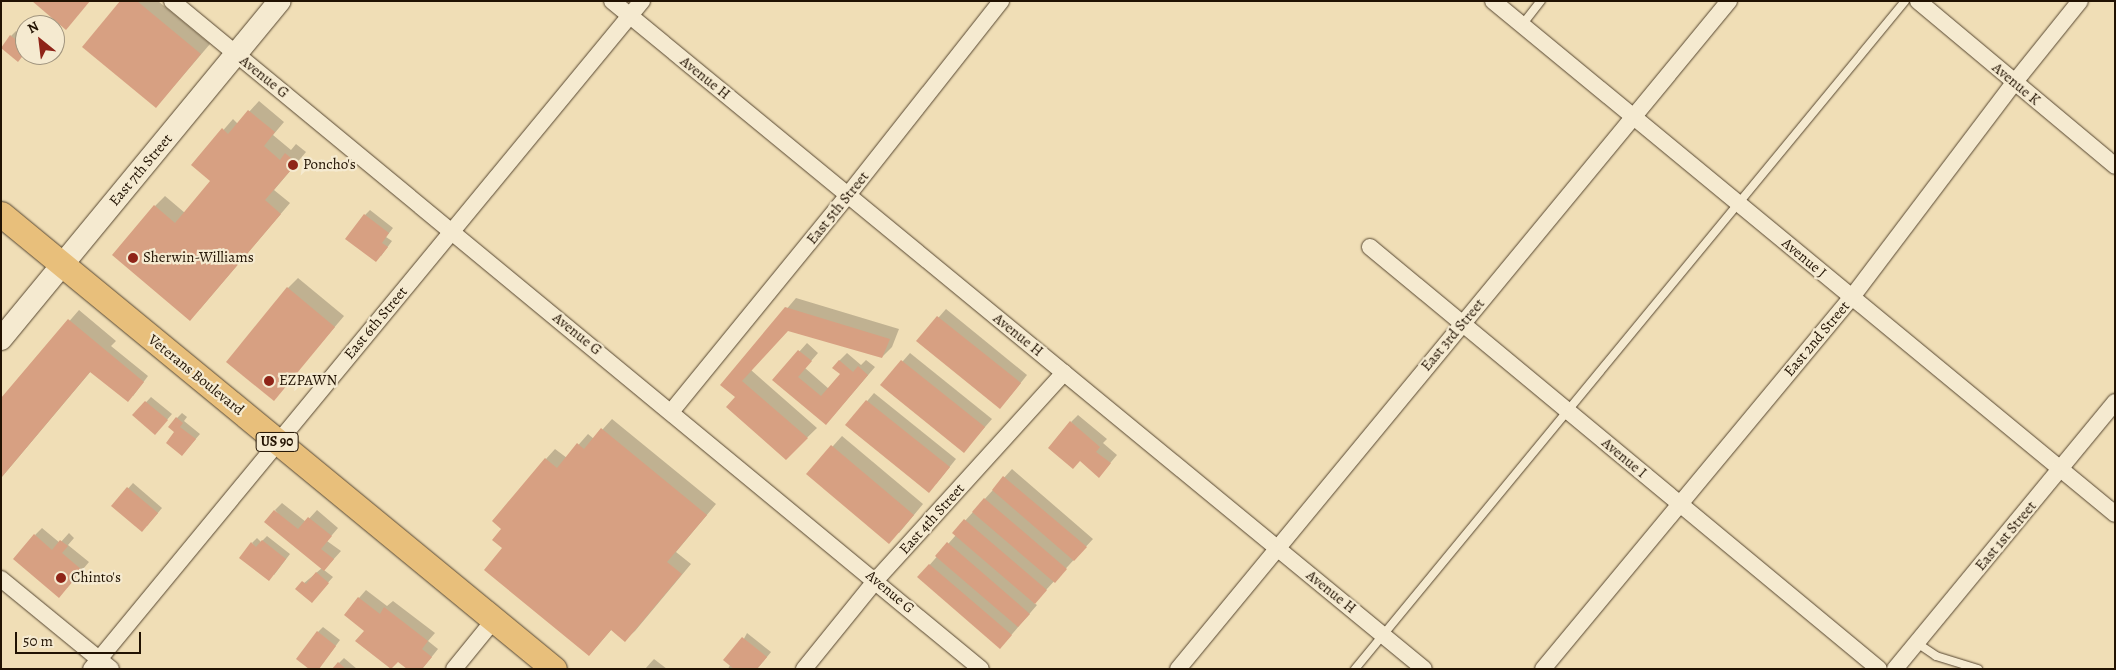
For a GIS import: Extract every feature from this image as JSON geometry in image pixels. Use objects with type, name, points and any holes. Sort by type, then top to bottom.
[{"type":"main road","name":"Veterans Boulevard","points":[[1,214],[554,669]]},
{"type":"street","name":"Avenue G","points":[[172,1],[876,580],[980,669]]},
{"type":"street","name":"East 7th Street","points":[[1,339],[280,1]]},
{"type":"street","name":"Avenue H","points":[[612,1],[1424,669]]},
{"type":"street","name":"East 6th Street","points":[[100,666],[278,442],[642,1]]},
{"type":"street","name":"East 5th Street","points":[[671,412],[848,195],[1001,1]]},
{"type":"street","name":"Avenue J","points":[[1493,1],[2115,514]]},
{"type":"street","name":"East 3rd Street","points":[[1178,669],[1729,1]]},
{"type":"street","name":"Avenue K","points":[[1918,1],[2115,166]]},
{"type":"street","name":"East 2nd Street","points":[[1543,669],[1852,297],[2014,83],[2080,1]]},
{"type":"street","name":"Avenue I","points":[[1370,247],[1879,669]]},
{"type":"street","name":"East 4th Street","points":[[804,669],[876,580],[1064,373]]},
{"type":"street","name":"East 1st Street","points":[[1895,669],[2061,470],[2115,402]]},
{"type":"street","points":[[1,579],[100,666]]},
{"type":"street","points":[[454,669],[494,620]]},
{"type":"lane","points":[[1522,25],[1542,1]]},
{"type":"lane","points":[[1355,669],[1905,1]]},
{"type":"lane","points":[[1917,643],[1936,656],[1978,669]]},
{"type":"building","points":[[32,1],[90,1],[66,30],[65,15],[48,15]]},
{"type":"building","points":[[120,1],[137,1],[201,54],[156,108],[82,47]]},
{"type":"building","points":[[10,35],[15,39],[15,60],[1,48]]},
{"type":"building","points":[[248,110],[275,132],[264,146],[280,160],[285,153],[297,163],[265,200],[281,214],[190,321],[112,255],[154,205],[175,223],[210,181],[191,165],[222,128],[228,134]]},
{"type":"building","points":[[364,214],[389,233],[382,243],[388,247],[376,262],[345,239]]},
{"type":"building","points":[[287,287],[335,327],[274,401],[226,362]]},
{"type":"building","points":[[785,307],[890,339],[882,358],[788,331],[742,381],[808,438],[786,460],[726,407],[735,397],[720,385]]},
{"type":"building","points":[[937,316],[1021,383],[1000,409],[916,341]]},
{"type":"building","points":[[68,319],[144,382],[128,402],[90,372],[1,478],[1,398]]},
{"type":"building","points":[[798,350],[812,361],[798,377],[821,396],[840,374],[832,368],[839,360],[853,372],[858,366],[868,375],[826,425],[772,380]]},
{"type":"building","points":[[901,360],[985,427],[964,453],[880,385]]},
{"type":"building","points":[[866,400],[950,467],[929,493],[845,425]]},
{"type":"building","points":[[145,401],[168,420],[155,435],[132,415]]},
{"type":"building","points":[[176,417],[183,423],[180,427],[196,439],[182,456],[166,443],[174,432],[168,427]]},
{"type":"building","points":[[1070,421],[1100,447],[1096,452],[1111,463],[1099,478],[1080,461],[1073,469],[1048,448]]},
{"type":"building","points":[[601,428],[707,515],[667,562],[682,574],[625,642],[611,630],[589,656],[484,570],[502,548],[492,540],[501,529],[492,521],[545,458],[557,468],[577,443],[584,449]]},
{"type":"building","points":[[831,445],[914,515],[889,544],[806,474]]},
{"type":"building","points":[[1003,476],[1087,547],[1074,561],[992,490]]},
{"type":"building","points":[[127,487],[158,513],[142,532],[111,506]]},
{"type":"building","points":[[984,498],[1067,569],[1055,583],[972,512]]},
{"type":"building","points":[[274,510],[298,529],[308,517],[332,536],[321,549],[334,559],[324,571],[264,522]]},
{"type":"building","points":[[964,519],[1047,590],[1035,604],[952,533]]},
{"type":"building","points":[[34,534],[52,550],[60,540],[68,546],[62,553],[82,570],[59,598],[13,559]]},
{"type":"building","points":[[262,540],[286,559],[269,581],[239,558],[251,542],[256,547]]},
{"type":"building","points":[[947,542],[1030,614],[1018,627],[935,556]]},
{"type":"building","points":[[929,564],[1012,635],[1000,649],[917,577]]},
{"type":"building","points":[[316,572],[329,583],[312,603],[295,589],[302,581],[306,584]]},
{"type":"building","points":[[358,597],[380,614],[384,607],[428,641],[422,649],[432,657],[422,669],[407,669],[398,662],[391,669],[355,641],[364,631],[344,615]]},
{"type":"building","points":[[317,631],[336,646],[319,669],[309,669],[296,659]]},
{"type":"building","points":[[742,637],[767,657],[757,669],[734,669],[723,660]]},
{"type":"building","points":[[338,662],[346,669],[332,669]]},
{"type":"place","name":"Poncho's","points":[[293,165]]},
{"type":"place","name":"Sherwin-Williams","points":[[133,258]]},
{"type":"place","name":"EZPAWN","points":[[269,381]]},
{"type":"place","name":"Chinto's","points":[[61,578]]}]
